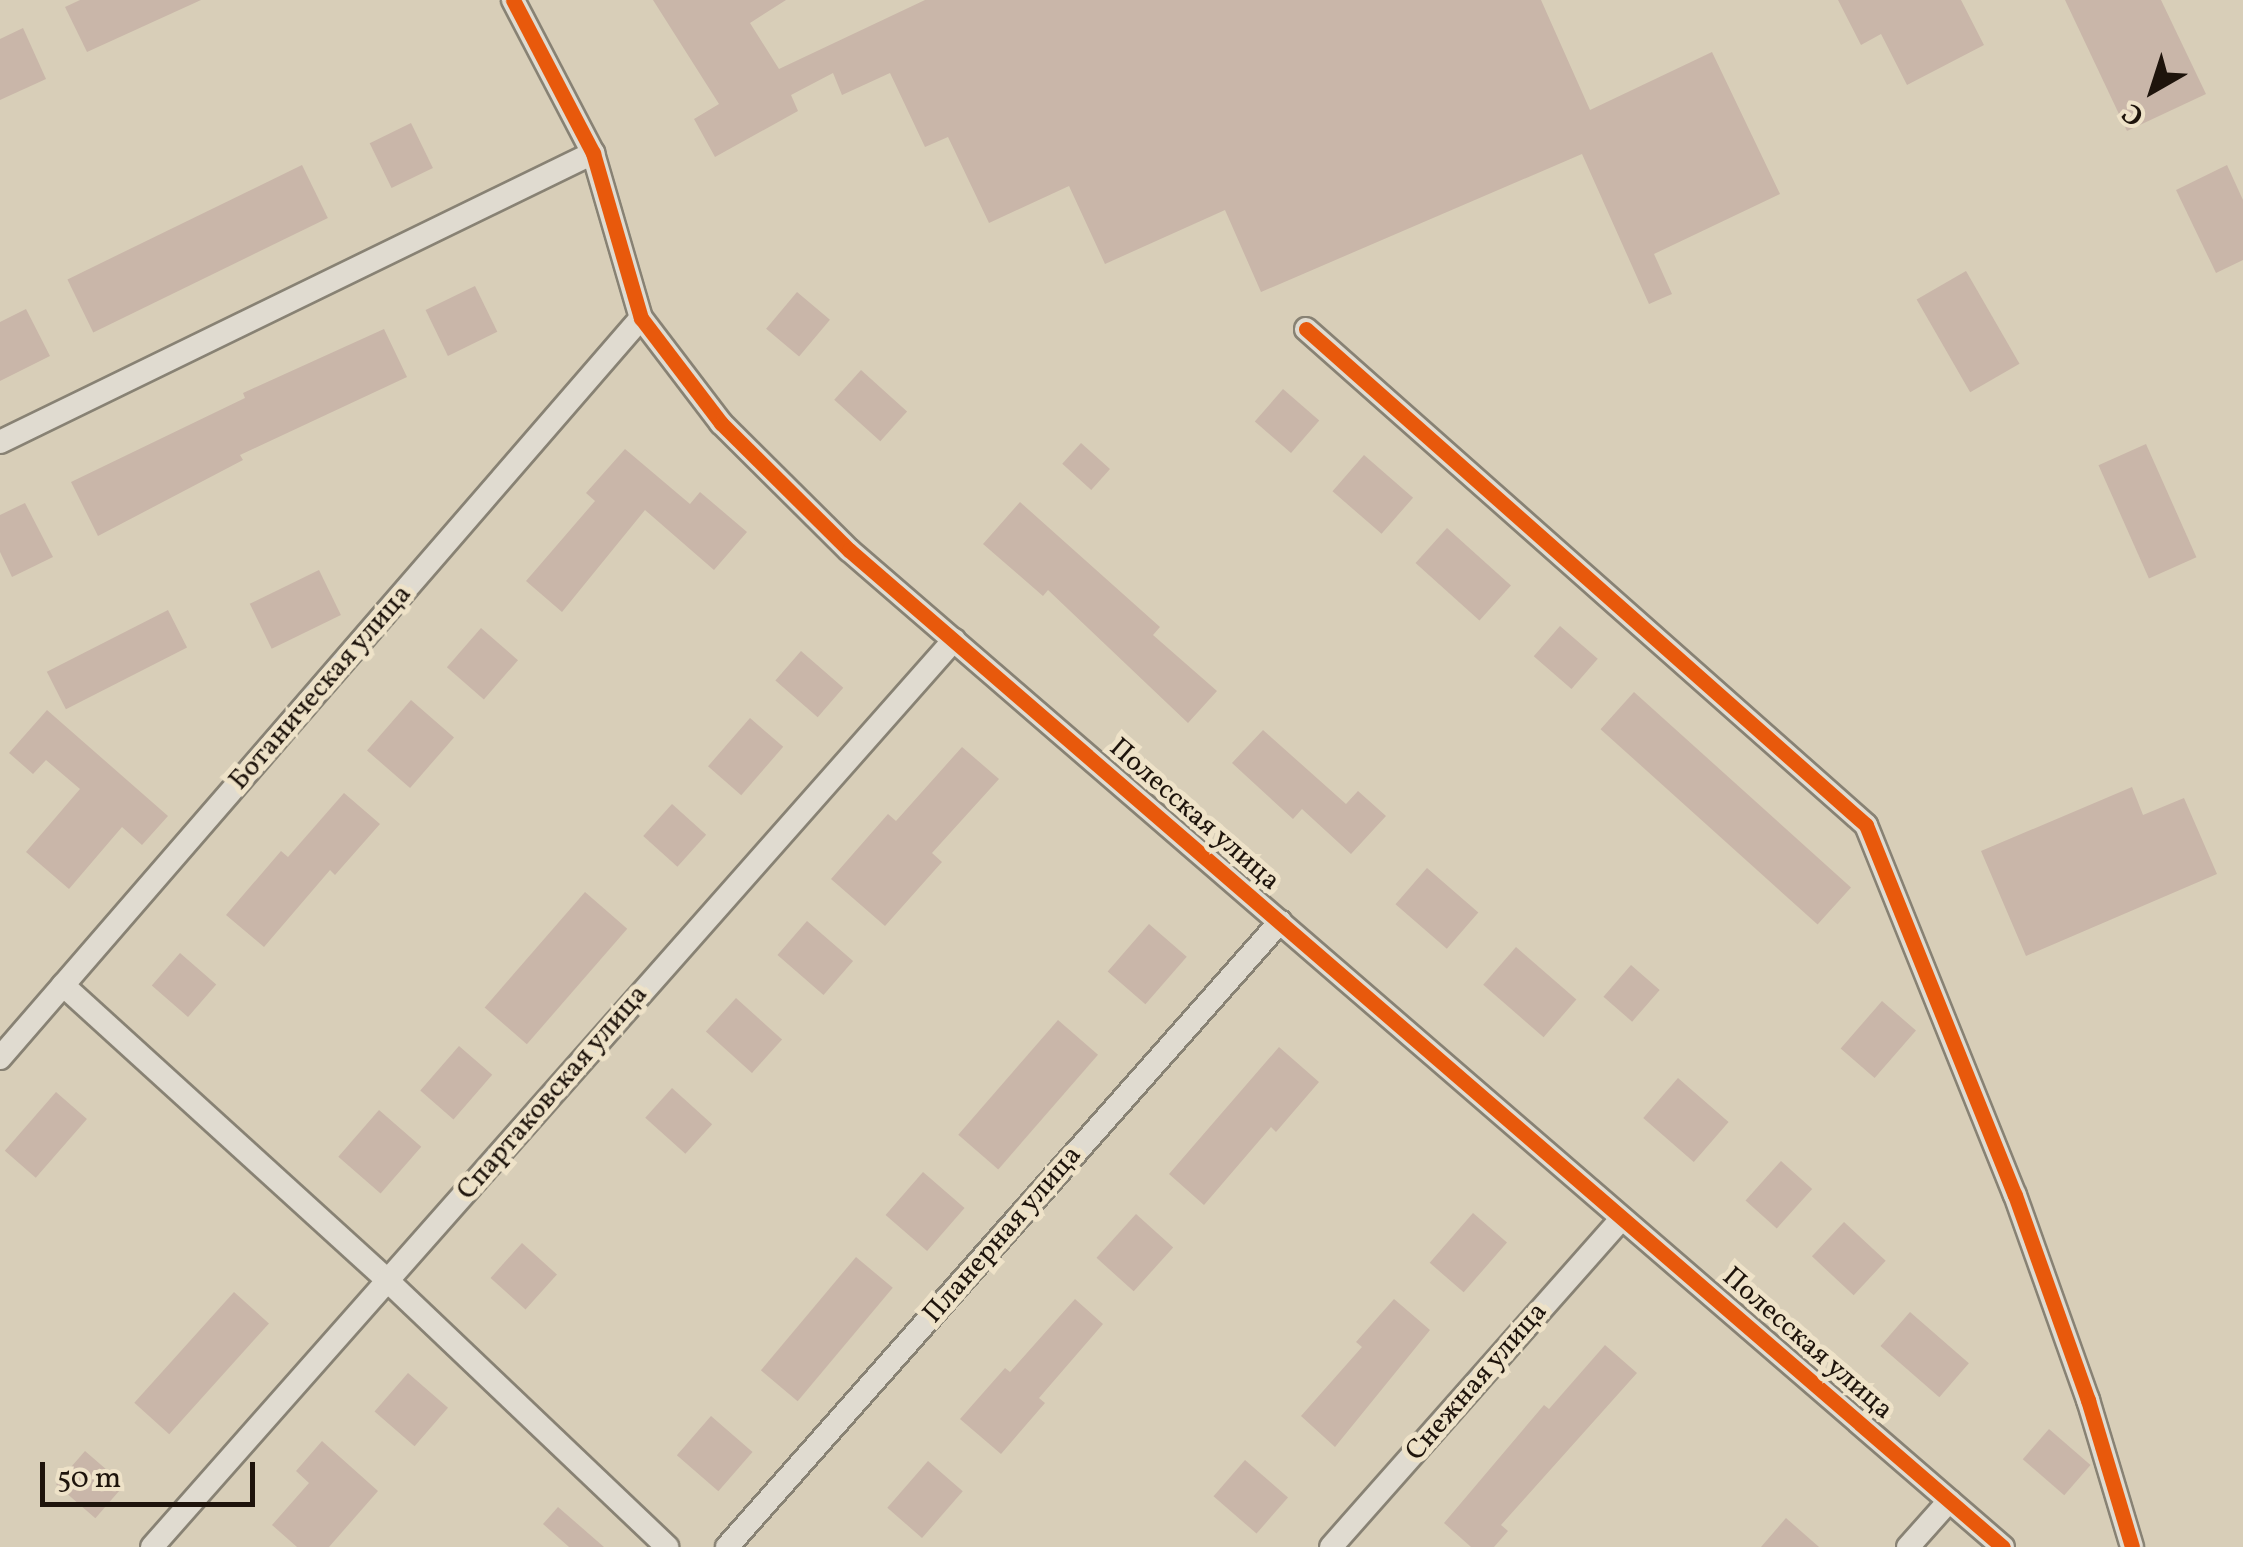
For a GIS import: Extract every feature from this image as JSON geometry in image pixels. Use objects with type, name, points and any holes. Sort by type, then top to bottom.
[{"type":"street","name":"Полесская улица","points":[[513,0],[593,154],[641,318],[721,424],[850,550],[2003,1547]]},
{"type":"street","points":[[0,442],[593,154]]},
{"type":"street","name":"Ботаническая улица","points":[[0,1058],[641,318]]},
{"type":"street","points":[[1306,329],[1866,825],[2015,1195],[2088,1400],[2132,1547]]},
{"type":"street","name":"Спартаковская улица","points":[[152,1547],[954,640]]},
{"type":"street","name":"Планерная улица","points":[[727,1547],[1280,922]]},
{"type":"street","points":[[63,985],[387,1280],[667,1547]]},
{"type":"street","name":"Снежная улица","points":[[1331,1547],[1622,1218]]},
{"type":"street","points":[[1908,1547],[1950,1501]]},
{"type":"building","points":[[80,0],[201,0],[87,52],[65,7]]},
{"type":"building","points":[[653,0],[786,0],[750,23],[779,69],[925,0],[1541,0],[1590,110],[1712,52],[1780,194],[1654,254],[1672,294],[1649,304],[1582,154],[1261,292],[1225,210],[1105,264],[1069,186],[989,223],[948,137],[925,147],[890,73],[842,95],[833,73],[791,95],[798,111],[715,157],[694,119],[719,104]]},
{"type":"building","points":[[1838,0],[1961,0],[1984,45],[1907,85],[1881,34],[1861,45]]},
{"type":"building","points":[[2065,0],[2161,0],[2206,94],[2127,131]]},
{"type":"building","points":[[23,28],[46,79],[0,100],[0,39]]},
{"type":"building","points":[[411,123],[433,168],[392,188],[370,143]]},
{"type":"building","points":[[302,165],[328,218],[93,332],[67,279]]},
{"type":"building","points":[[2227,165],[2243,200],[2243,260],[2216,273],[2176,190]]},
{"type":"building","points":[[1966,271],[2020,364],[1970,392],[1917,300]]},
{"type":"building","points":[[475,286],[497,332],[448,356],[426,310]]},
{"type":"building","points":[[797,292],[830,320],[799,356],[766,329]]},
{"type":"building","points":[[26,309],[50,356],[0,381],[0,322]]},
{"type":"building","points":[[384,329],[407,377],[240,455],[243,460],[98,536],[71,482],[245,398],[243,393]]},
{"type":"building","points":[[861,370],[907,411],[880,441],[834,400]]},
{"type":"building","points":[[1283,389],[1319,420],[1291,453],[1255,421]]},
{"type":"building","points":[[1081,443],[1110,469],[1091,490],[1062,464]]},
{"type":"building","points":[[2146,444],[2196,557],[2149,578],[2098,465]]},
{"type":"building","points":[[625,449],[690,504],[700,492],[747,532],[714,570],[645,510],[562,612],[526,581],[595,501],[586,493]]},
{"type":"building","points":[[1364,455],[1413,498],[1382,534],[1333,491]]},
{"type":"building","points":[[1020,502],[1160,627],[1153,635],[1217,691],[1188,723],[1048,590],[1043,596],[983,544]]},
{"type":"building","points":[[25,503],[53,557],[12,577],[0,552],[0,515]]},
{"type":"building","points":[[1447,528],[1511,586],[1479,620],[1416,563]]},
{"type":"building","points":[[319,570],[341,615],[272,649],[250,604]]},
{"type":"building","points":[[168,610],[187,647],[66,709],[47,672]]},
{"type":"building","points":[[1560,626],[1598,659],[1571,689],[1534,656]]},
{"type":"building","points":[[481,628],[518,660],[484,699],[447,667]]},
{"type":"building","points":[[801,651],[843,688],[818,717],[775,680]]},
{"type":"building","points":[[1634,692],[1851,887],[1818,925],[1601,729]]},
{"type":"building","points":[[411,700],[454,737],[410,788],[367,751]]},
{"type":"building","points":[[47,710],[168,816],[142,845],[122,827],[69,889],[26,852],[80,789],[46,760],[33,774],[9,753]]},
{"type":"building","points":[[750,718],[783,747],[741,795],[708,766]]},
{"type":"building","points":[[1263,730],[1346,804],[1358,791],[1386,816],[1351,854],[1302,809],[1293,819],[1232,763]]},
{"type":"building","points":[[962,747],[999,779],[932,853],[942,862],[885,926],[831,879],[888,814],[896,821]]},
{"type":"building","points":[[2132,787],[2143,815],[2184,798],[2217,874],[2026,956],[1981,851]]},
{"type":"building","points":[[344,793],[380,824],[335,875],[330,870],[264,947],[226,915],[281,851],[288,857]]},
{"type":"building","points":[[672,804],[706,835],[677,867],[643,836]]},
{"type":"building","points":[[1427,868],[1478,913],[1447,949],[1396,904]]},
{"type":"building","points":[[585,892],[627,929],[527,1044],[485,1007]]},
{"type":"building","points":[[807,921],[853,961],[824,995],[777,955]]},
{"type":"building","points":[[1149,924],[1187,957],[1145,1004],[1108,972]]},
{"type":"building","points":[[1516,947],[1576,999],[1544,1037],[1483,985]]},
{"type":"building","points":[[180,953],[216,984],[188,1017],[152,985]]},
{"type":"building","points":[[1631,965],[1660,990],[1632,1022],[1603,997]]},
{"type":"building","points":[[736,998],[782,1039],[752,1073],[706,1031]]},
{"type":"building","points":[[1882,1001],[1916,1031],[1875,1078],[1841,1049]]},
{"type":"building","points":[[1058,1020],[1098,1055],[998,1169],[958,1135]]},
{"type":"building","points":[[459,1046],[492,1075],[453,1119],[420,1091]]},
{"type":"building","points":[[1279,1047],[1319,1082],[1276,1132],[1271,1127],[1204,1205],[1169,1174]]},
{"type":"building","points":[[1678,1078],[1729,1122],[1694,1162],[1643,1118]]},
{"type":"building","points":[[672,1088],[712,1124],[685,1154],[645,1118]]},
{"type":"building","points":[[56,1092],[87,1119],[36,1178],[5,1151]]},
{"type":"building","points":[[379,1110],[421,1147],[381,1194],[338,1157]]},
{"type":"building","points":[[1781,1161],[1812,1189],[1777,1228],[1746,1200]]},
{"type":"building","points":[[923,1172],[965,1208],[927,1251],[886,1215]]},
{"type":"building","points":[[1473,1213],[1507,1243],[1464,1292],[1430,1263]]},
{"type":"building","points":[[1136,1214],[1173,1247],[1134,1291],[1097,1258]]},
{"type":"building","points":[[1844,1222],[1886,1261],[1854,1295],[1812,1256]]},
{"type":"building","points":[[522,1243],[557,1274],[525,1309],[491,1278]]},
{"type":"building","points":[[856,1257],[893,1288],[798,1401],[761,1370]]},
{"type":"building","points":[[234,1292],[269,1323],[169,1434],[134,1403]]},
{"type":"building","points":[[1075,1299],[1103,1324],[1039,1398],[1045,1403],[1001,1454],[960,1419],[1005,1368],[1010,1372]]},
{"type":"building","points":[[1394,1299],[1430,1330],[1335,1447],[1301,1416],[1362,1347],[1356,1342]]},
{"type":"building","points":[[1910,1312],[1969,1363],[1939,1397],[1880,1346]]},
{"type":"building","points":[[1605,1345],[1637,1373],[1501,1525],[1508,1531],[1494,1547],[1471,1547],[1444,1523],[1544,1405],[1549,1409]]},
{"type":"building","points":[[408,1373],[448,1408],[415,1446],[375,1411]]},
{"type":"building","points":[[711,1416],[753,1452],[718,1491],[677,1455]]},
{"type":"building","points":[[2049,1429],[2091,1465],[2064,1495],[2023,1459]]},
{"type":"building","points":[[322,1441],[378,1491],[329,1547],[297,1547],[272,1525],[309,1483],[296,1471]]},
{"type":"building","points":[[85,1451],[124,1485],[95,1518],[56,1484]]},
{"type":"building","points":[[1245,1460],[1288,1497],[1257,1534],[1214,1496]]},
{"type":"building","points":[[928,1461],[963,1491],[922,1538],[887,1508]]},
{"type":"building","points":[[558,1507],[604,1547],[569,1547],[543,1524]]},
{"type":"building","points":[[1786,1518],[1819,1547],[1761,1547]]},
{"type":"cycle path","points":[[513,0],[593,153],[641,318],[721,423],[849,550],[2003,1547]]},
{"type":"cycle path","points":[[1306,329],[1866,825],[2015,1195],[2088,1400],[2132,1547]]}]
